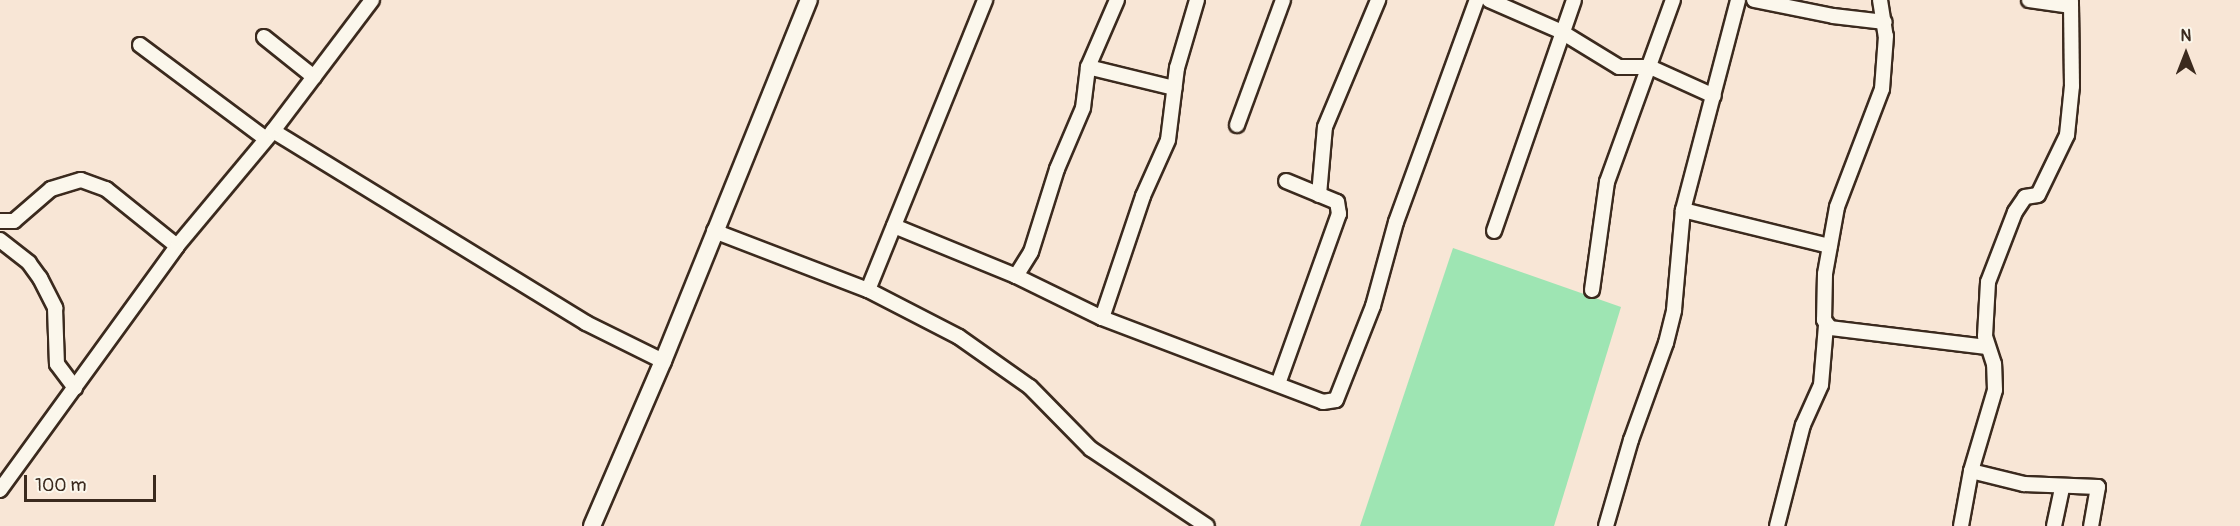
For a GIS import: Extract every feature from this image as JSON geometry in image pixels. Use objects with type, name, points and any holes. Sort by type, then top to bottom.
[{"type":"main road","points":[[592,526],[663,362],[809,0]]},
{"type":"street","points":[[0,490],[177,246],[270,135],[372,0]]},
{"type":"street","points":[[868,290],[986,0]]},
{"type":"street","points":[[1016,276],[1031,252],[1057,169],[1083,108],[1088,67],[1117,0]]},
{"type":"street","points":[[1102,318],[1143,196],[1168,140],[1174,88],[1197,0]]},
{"type":"street","points":[[1237,125],[1283,0]]},
{"type":"street","points":[[1319,195],[1328,117],[1378,0]]},
{"type":"street","points":[[894,226],[1016,276],[1102,318],[1323,402],[1336,400],[1373,306],[1396,222],[1477,0]]},
{"type":"street","points":[[1489,0],[1560,32],[1619,67],[1650,67],[1714,96]]},
{"type":"street","points":[[1494,231],[1560,32],[1574,0]]},
{"type":"street","points":[[1592,290],[1607,182],[1673,0]]},
{"type":"street","points":[[1606,526],[1631,440],[1666,343],[1674,310],[1683,210],[1737,0]]},
{"type":"street","points":[[1754,0],[1856,20],[1885,22]]},
{"type":"street","points":[[1777,526],[1803,425],[1821,385],[1826,325],[1825,274],[1837,207],[1882,89],[1885,22],[1880,0]]},
{"type":"street","points":[[1961,526],[1971,471],[1995,390],[1994,364],[1986,347],[1988,282],[1997,252],[2020,203],[2025,197],[2038,195],[2067,135],[2072,86],[2070,3],[2029,0]]},
{"type":"street","points":[[264,38],[314,77]]},
{"type":"street","points":[[140,45],[270,135],[586,323],[663,362]]},
{"type":"street","points":[[1088,67],[1174,88]]},
{"type":"street","points":[[0,221],[14,221],[51,189],[81,180],[106,189],[177,246]]},
{"type":"street","points":[[1278,384],[1339,214],[1337,202],[1286,180]]},
{"type":"street","points":[[1683,210],[1830,246]]},
{"type":"street","points":[[714,231],[868,290],[959,337],[1030,387],[1091,449],[1207,526]]},
{"type":"street","points":[[0,240],[29,263],[40,278],[54,308],[57,363],[75,388]]},
{"type":"street","points":[[1826,325],[1986,347]]},
{"type":"street","points":[[1971,471],[2011,482],[2062,488],[2098,487],[2091,526]]},
{"type":"street","points":[[2054,526],[2062,488]]},
{"type":"green space","points":[[1453,248],[1621,307],[1554,526],[1360,526]]}]
